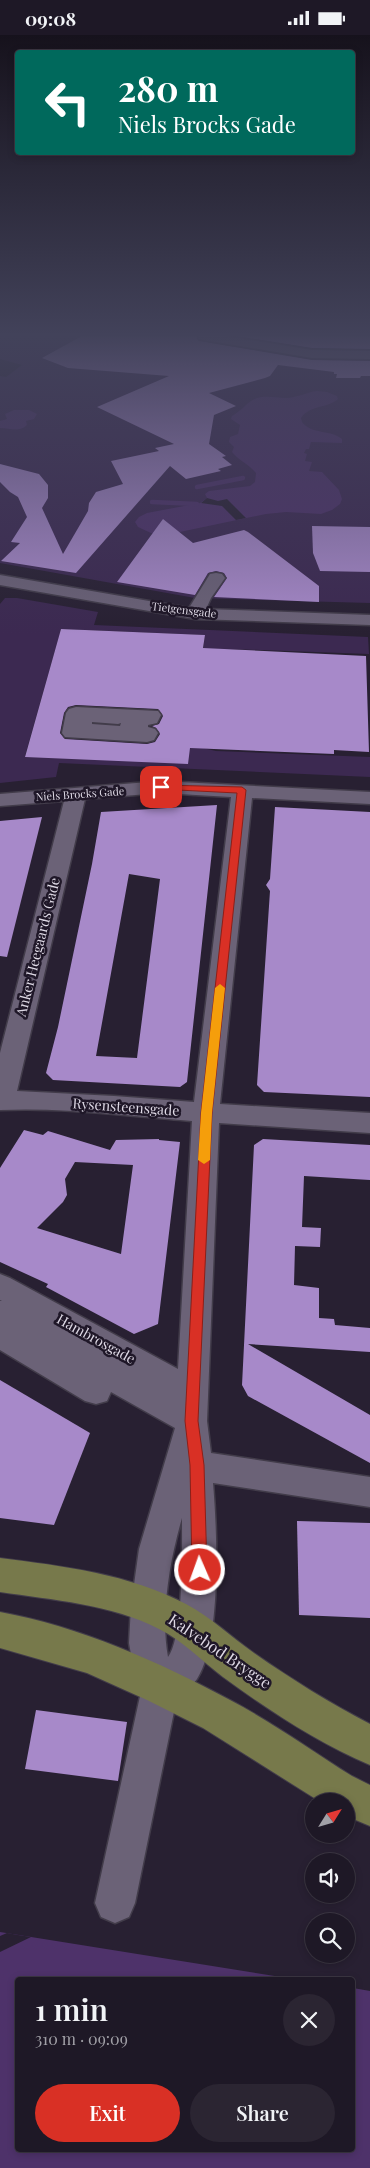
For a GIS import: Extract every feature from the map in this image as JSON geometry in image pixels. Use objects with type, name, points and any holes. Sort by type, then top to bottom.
[{"type":"main road","name":"Kalvebod Brygge","points":[[0,1575],[102,1592],[149,1606],[173,1617],[243,1669],[348,1734],[370,1745]]},
{"type":"main road","points":[[0,1630],[90,1655],[162,1686],[217,1714],[338,1790],[370,1807]]},
{"type":"street","points":[[195,613],[202,598],[216,578]]},
{"type":"street","name":"Tietgensgade","points":[[0,580],[195,613],[370,620]]},
{"type":"street","name":"Niels Brocks Gade","points":[[0,800],[161,787],[370,798]]},
{"type":"street","points":[[162,1686],[175,1677],[186,1662],[194,1631],[200,1570],[189,1464],[206,1113],[242,790]]},
{"type":"street","name":"Anker Heegaards Gade","points":[[1,1101],[76,794]]},
{"type":"street","name":"Rysensteensgade","points":[[1,1101],[114,1105],[206,1113],[370,1123]]},
{"type":"street","name":"Hambrosgade","points":[[0,1294],[192,1407]]},
{"type":"street","points":[[0,1335],[96,1391]]},
{"type":"street","points":[[189,1464],[370,1492]]},
{"type":"street","points":[[115,1903],[162,1686],[151,1666],[146,1643],[156,1549],[189,1464]]},
{"type":"shaded area","points":[[0,436],[370,436],[370,603],[195,598],[0,563]]},
{"type":"shaded area","points":[[336,436],[342,439],[342,443],[311,442],[309,449],[306,449],[304,453],[307,454],[305,461],[312,462],[309,471],[322,472],[339,490],[342,499],[340,504],[332,510],[321,514],[286,512],[266,514],[175,533],[151,533],[138,527],[135,522],[139,517],[147,513],[200,503],[207,498],[205,494],[209,491],[250,486],[255,482],[256,473],[232,452],[234,447],[229,442],[230,437]]},
{"type":"shaded area","points":[[5,598],[17,598],[98,612],[94,625],[368,637],[369,654],[230,649],[203,650],[205,635],[61,629],[25,756],[190,745],[216,751],[370,757],[370,777],[59,763],[56,777],[0,783],[0,604]]},
{"type":"shaded area","points":[[0,1932],[281,1977],[15,1977],[15,2152],[355,2152],[355,1988],[370,1991],[370,2168],[0,2168]]},
{"type":"pier","points":[[207,498],[218,501],[227,499],[246,518],[236,520],[222,506],[201,503]]},
{"type":"pier","points":[[7,1933],[31,1937],[0,1952],[0,1936]]},
{"type":"building","points":[[156,436],[210,436],[209,444],[226,456],[222,457],[232,465],[218,469],[221,471],[186,479],[170,466],[76,573],[1,561],[20,543],[11,542],[27,517],[18,497],[0,482],[0,464],[39,474],[48,485],[48,498],[42,508],[63,554],[88,511],[89,503],[96,492],[123,484],[111,461],[159,451],[155,448],[174,444]]},
{"type":"building","points":[[163,519],[193,543],[244,530],[248,532],[319,586],[319,602],[214,597],[227,578],[224,573],[216,571],[208,573],[195,595],[117,582]]},
{"type":"building","points":[[312,526],[370,527],[370,572],[320,571],[313,553]]},
{"type":"building","points":[[61,629],[205,635],[203,648],[366,656],[369,752],[334,750],[334,754],[190,748],[188,764],[25,757]],"holes":[[[76,705],[158,709],[163,716],[159,724],[152,726],[160,734],[155,742],[147,744],[65,739],[60,733],[64,713],[68,707]]]},
{"type":"building","points":[[217,805],[187,1082],[180,1087],[53,1080],[46,1073],[58,1027],[101,812]],"holes":[[[129,874],[160,879],[137,1058],[96,1056]]]},
{"type":"building","points":[[275,807],[370,812],[370,1097],[264,1092],[257,1085],[270,891],[266,885],[270,879]]},
{"type":"building","points":[[42,817],[7,957],[0,956],[0,821]]},
{"type":"building","points":[[24,1130],[43,1135],[48,1131],[110,1150],[116,1140],[159,1139],[180,1142],[158,1324],[134,1334],[46,1287],[48,1284],[0,1262],[0,1168]],"holes":[[[75,1162],[133,1165],[121,1254],[37,1228],[63,1202],[67,1195],[65,1179]]]},
{"type":"building","points":[[263,1139],[370,1145],[370,1180],[304,1176],[302,1227],[321,1228],[320,1247],[295,1246],[294,1285],[319,1288],[319,1318],[334,1319],[335,1325],[370,1328],[370,1352],[248,1344],[370,1415],[370,1463],[248,1396],[242,1385],[254,1145]]},
{"type":"building","points":[[0,1380],[90,1433],[54,1525],[0,1518]]},
{"type":"building","points":[[297,1521],[370,1523],[370,1618],[299,1615]]},
{"type":"building","points":[[36,1710],[127,1722],[118,1781],[25,1769]]},
{"type":"waterway","points":[[197,487],[243,478]]},
{"type":"waterway","points":[[152,502],[197,504]]},
{"type":"slow traffic","points":[[204,1160],[206,1113],[220,988]]},
{"type":"route","points":[[161,787],[242,790],[206,1113],[192,1421],[197,1465],[200,1570]]}]
